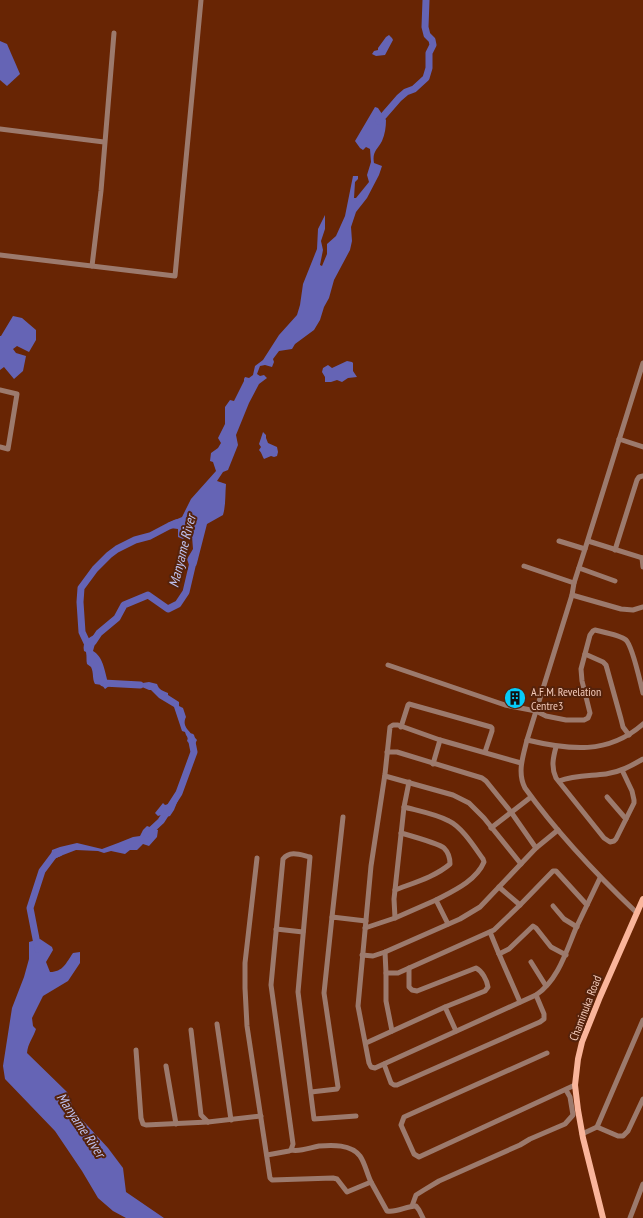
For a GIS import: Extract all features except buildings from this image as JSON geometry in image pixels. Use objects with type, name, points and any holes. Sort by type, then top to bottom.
[{"type":"main road","name":"Chaminuka Road","points":[[603,1218],[582,1134],[578,1110],[575,1086],[578,1059],[582,1042],[603,990],[643,899]]},
{"type":"street","points":[[0,256],[176,276],[201,0]]},
{"type":"street","points":[[92,266],[101,192],[114,33]]},
{"type":"street","points":[[0,129],[104,142]]},
{"type":"street","points":[[637,913],[600,878],[531,797],[522,782],[521,763],[574,583],[643,366]]},
{"type":"street","points":[[0,390],[17,394],[8,449],[0,447]]},
{"type":"street","points":[[619,439],[643,447]]},
{"type":"street","points":[[615,550],[637,480],[643,476]]},
{"type":"street","points":[[559,541],[585,549]]},
{"type":"street","points":[[588,541],[643,558],[643,567]]},
{"type":"street","points":[[524,566],[574,583]]},
{"type":"street","points":[[579,568],[615,581]]},
{"type":"street","points":[[572,595],[621,609],[633,610],[643,607]]},
{"type":"street","points":[[388,665],[505,704],[536,711],[546,716],[566,720],[584,720],[588,718],[590,713],[581,675],[582,665],[590,635],[595,630],[625,639],[630,648],[643,694]]},
{"type":"street","points":[[584,654],[606,665],[623,727],[629,735]]},
{"type":"street","points":[[401,726],[409,704],[491,727],[492,730],[484,752]]},
{"type":"street","points":[[527,740],[556,747],[579,748],[600,746],[620,740],[643,724]]},
{"type":"street","points":[[521,763],[440,740],[401,726],[395,725],[390,727],[385,776],[371,866],[358,1006],[371,1067],[375,1068],[536,995],[554,976],[566,955],[600,878]]},
{"type":"street","points":[[433,764],[440,740]]},
{"type":"street","points":[[556,747],[552,760],[554,774],[606,841],[610,842],[614,841],[634,802],[632,791],[622,770]]},
{"type":"street","points":[[387,752],[397,752],[482,778],[511,812],[536,848]]},
{"type":"street","points":[[558,781],[568,777],[604,774],[622,770],[643,759]]},
{"type":"street","points":[[385,776],[465,800],[474,808],[521,864]]},
{"type":"street","points":[[395,918],[394,899],[404,807],[409,782]]},
{"type":"street","points":[[491,828],[531,797]]},
{"type":"street","points":[[606,798],[626,819]]},
{"type":"street","points":[[365,928],[395,918],[461,888],[482,867],[484,862],[461,830],[449,820],[404,807]]},
{"type":"street","points":[[311,1092],[337,1089],[338,1087],[324,993],[343,816]]},
{"type":"street","points":[[362,955],[373,956],[385,952],[472,913],[536,848],[558,830]]},
{"type":"street","points":[[395,890],[427,877],[450,864],[447,852],[442,846],[401,833]]},
{"type":"street","points":[[291,1150],[292,1144],[271,984],[282,859],[288,854],[310,857],[298,992],[314,1119],[356,1116]]},
{"type":"street","points":[[257,858],[245,963],[245,988],[248,1026],[267,1155],[268,1175],[272,1180],[333,1178],[337,1179],[347,1192],[371,1182]]},
{"type":"street","points":[[386,973],[398,973],[490,932],[520,905],[551,872],[556,871],[587,905]]},
{"type":"street","points":[[499,887],[520,905]]},
{"type":"street","points":[[436,900],[448,924]]},
{"type":"street","points":[[553,906],[564,919],[577,927]]},
{"type":"street","points":[[332,917],[366,921]]},
{"type":"street","points":[[498,954],[509,949],[533,926],[551,946],[566,955]]},
{"type":"street","points":[[276,929],[303,932]]},
{"type":"street","points":[[490,932],[520,1002]]},
{"type":"street","points":[[385,952],[386,1001],[392,1031]]},
{"type":"street","points":[[531,962],[546,986]]},
{"type":"street","points":[[366,1043],[486,990],[488,986],[478,968],[417,991],[412,990],[409,987],[409,968]]},
{"type":"street","points":[[384,1064],[391,1082],[397,1085],[540,1022],[544,1019],[544,1014],[536,995]]},
{"type":"street","points":[[446,1007],[456,1031]]},
{"type":"street","points":[[597,1128],[643,1020]]},
{"type":"street","points":[[217,1024],[231,1120]]},
{"type":"street","points":[[191,1030],[201,1115],[208,1122]]},
{"type":"street","points":[[136,1050],[141,1118],[146,1126],[261,1116]]},
{"type":"street","points":[[547,1053],[404,1117],[400,1125],[414,1154],[419,1157],[575,1086]]},
{"type":"street","points":[[166,1066],[176,1124]]},
{"type":"street","points":[[412,1206],[416,1196],[432,1186],[530,1139],[566,1124],[573,1114],[570,1097],[566,1090]]},
{"type":"street","points":[[582,1134],[597,1128],[623,1136],[643,1101]]},
{"type":"street","points":[[267,1155],[319,1146],[341,1146],[352,1149],[359,1156],[387,1211],[391,1212],[416,1206],[423,1218]]},
{"type":"street","points":[[630,1218],[643,1184]]},
{"type":"water","points":[[389,35],[393,40],[385,55],[376,56],[372,54],[378,50]]},
{"type":"water","points":[[0,41],[7,44],[20,74],[7,86],[0,80]]},
{"type":"water","points":[[375,107],[378,108],[386,120],[382,141],[374,156],[374,163],[382,166],[367,198],[356,212],[351,227],[352,241],[350,250],[334,280],[329,298],[314,330],[295,344],[292,349],[279,351],[273,359],[272,367],[260,366],[257,374],[260,376],[264,375],[267,378],[259,384],[249,403],[236,435],[238,445],[228,470],[223,472],[217,481],[226,484],[223,515],[207,524],[196,566],[189,565],[187,559],[193,549],[192,536],[188,535],[183,539],[178,537],[178,529],[170,528],[168,523],[182,517],[191,499],[216,471],[213,462],[210,461],[211,453],[221,443],[218,438],[225,424],[225,407],[230,400],[234,401],[245,377],[249,378],[253,375],[255,366],[263,360],[279,335],[297,315],[303,284],[317,249],[318,229],[325,215],[325,229],[321,241],[323,250],[320,265],[322,266],[327,254],[327,244],[336,236],[345,216],[353,176],[358,176],[355,182],[354,198],[369,182],[367,175],[371,162],[370,149],[366,147],[363,150],[355,141]]},
{"type":"water","points":[[13,316],[22,318],[36,330],[36,340],[29,352],[17,346],[13,349],[16,353],[26,356],[23,371],[14,379],[4,367],[0,370],[0,336]]},
{"type":"water","points":[[347,361],[353,363],[353,371],[357,377],[348,378],[342,382],[337,380],[325,382],[322,372],[323,368],[328,365],[332,368]]},
{"type":"water","points":[[263,432],[268,443],[277,447],[277,456],[263,458],[259,450],[261,447],[259,444]]},
{"type":"water","points":[[96,634],[99,636],[93,651],[100,657],[104,666],[109,686],[105,689],[102,685],[95,684],[92,669],[87,664],[86,652],[84,651],[86,641]]},
{"type":"water","points":[[135,682],[136,684],[149,682],[157,684],[160,689],[179,702],[179,706],[183,708],[186,717],[186,727],[197,740],[194,746],[187,741],[188,738],[185,732],[182,731],[174,707],[159,698],[151,690],[142,687],[135,688],[131,684]]},
{"type":"water","points":[[175,797],[178,800],[170,816],[158,816],[155,813],[163,803],[165,805],[168,804]]},
{"type":"water","points":[[147,826],[158,830],[157,837],[149,846],[143,844],[137,850],[130,850],[125,854],[111,851],[104,853],[76,850],[54,859],[51,856],[52,850],[77,843],[102,849],[140,836]]},
{"type":"water","points":[[40,939],[52,947],[53,950],[46,962],[50,972],[61,969],[73,953],[80,952],[80,963],[68,981],[43,996],[32,1018],[33,1026],[36,1029],[29,1043],[27,1053],[67,1092],[74,1111],[108,1148],[123,1168],[126,1192],[164,1218],[126,1218],[113,1211],[98,1198],[55,1131],[5,1079],[3,1066],[12,1008],[29,959],[29,942]]},
{"type":"waterway","name":"Manyame River","points":[[379,121],[399,98],[406,92],[414,89],[426,78],[429,68],[429,53],[433,45],[425,27],[426,0]]},
{"type":"waterway","points":[[89,647],[82,632],[81,588],[95,569],[117,549],[176,523]]},
{"type":"waterway","name":"Manyame River","points":[[93,642],[99,633],[117,618],[124,605],[148,595],[168,609],[178,604],[186,592],[194,558]]},
{"type":"waterway","name":"Manyame River","points":[[102,680],[103,683],[140,685]]},
{"type":"waterway","name":"Manyame River","points":[[147,834],[161,821],[179,793],[194,752],[191,737]]},
{"type":"waterway","name":"Manyame River","points":[[38,949],[30,908],[42,871],[54,855],[59,853]]},
{"type":"place","name":"A.F.M. Revelation Centre3","points":[[515,698]]}]
